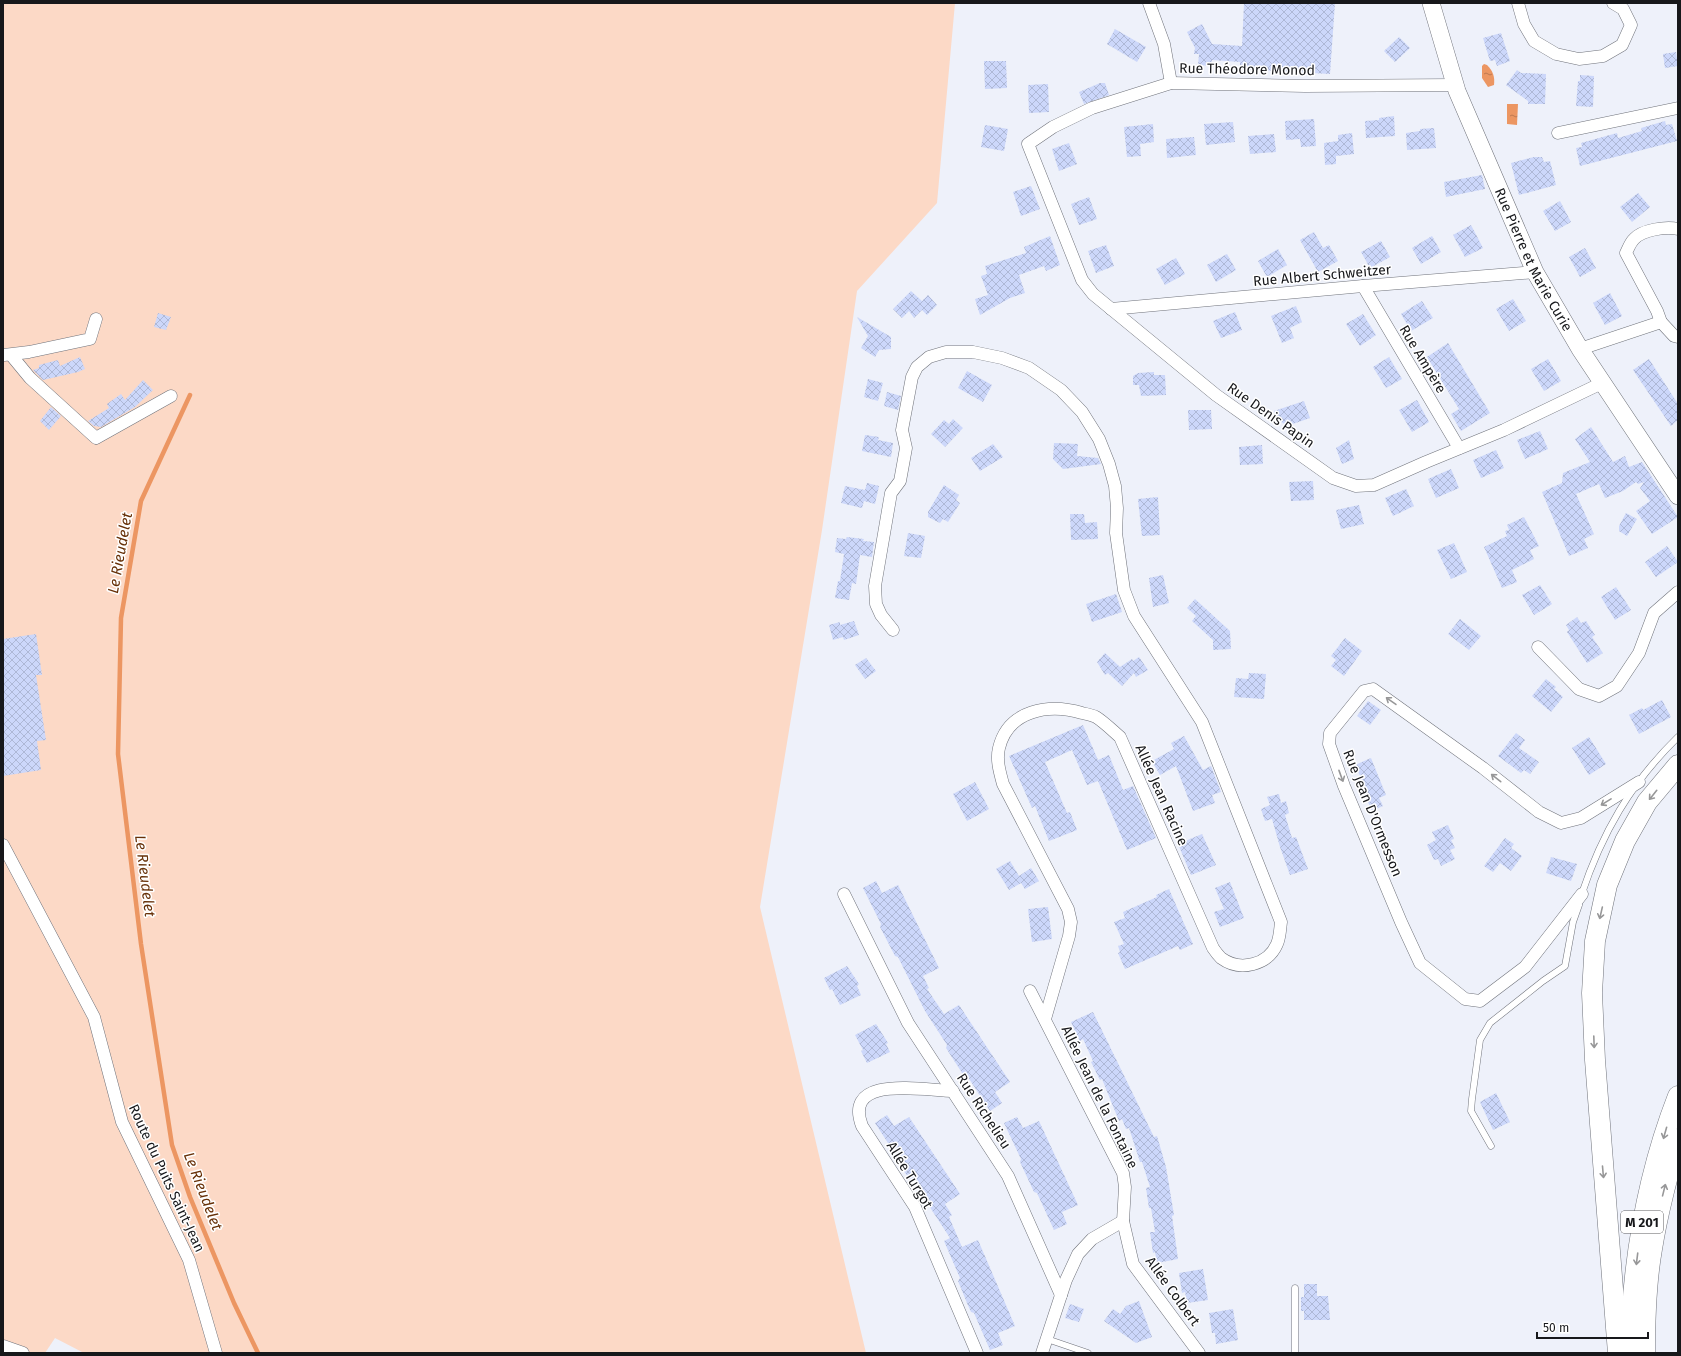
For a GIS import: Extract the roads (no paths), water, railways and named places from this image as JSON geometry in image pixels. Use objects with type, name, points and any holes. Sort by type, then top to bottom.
[{"type":"highway","points":[[1618,1353],[1595,1060],[1592,993],[1595,941],[1607,885],[1625,841],[1647,802],[1678,765]]},
{"type":"highway","name":"M 201","points":[[1630,1353],[1631,1311],[1640,1232],[1653,1175],[1668,1121],[1678,1096]]},
{"type":"highway","name":"M 201","points":[[1645,1353],[1645,1309],[1651,1250],[1663,1191],[1678,1139]]},
{"type":"main road","name":"Rue Pierre et Marie Curie","points":[[1431,3],[1455,85],[1535,272],[1580,349],[1678,496]]},
{"type":"street","points":[[1149,3],[1164,44],[1171,83]]},
{"type":"street","points":[[1518,3],[1524,24],[1534,41],[1556,54],[1579,59],[1603,56],[1622,45],[1631,25],[1623,9],[1613,3]]},
{"type":"street","name":"Rue Théodore Monod","points":[[1028,144],[1053,127],[1092,108],[1171,83],[1305,86],[1455,85]]},
{"type":"street","points":[[1558,133],[1678,108]]},
{"type":"street","name":"Rue Denis Papin","points":[[1028,144],[1082,280],[1093,294],[1216,395],[1333,478],[1356,486],[1374,485],[1458,448],[1504,430],[1602,383]]},
{"type":"street","points":[[1678,229],[1670,227],[1649,231],[1634,239],[1626,253],[1657,311],[1661,322],[1674,336],[1678,337]]},
{"type":"street","name":"Rue Albert Schweitzer","points":[[1111,309],[1535,272]]},
{"type":"street","name":"Rue Ampère","points":[[1362,286],[1458,448]]},
{"type":"street","points":[[7,355],[90,339],[96,319]]},
{"type":"street","points":[[1580,349],[1661,322]]},
{"type":"street","name":"Allée Jean Racine","points":[[893,630],[881,615],[876,604],[875,586],[891,493],[900,481],[906,448],[902,430],[912,377],[917,367],[929,357],[946,352],[973,352],[1002,358],[1029,368],[1061,390],[1082,412],[1099,439],[1109,464],[1115,486],[1117,508],[1116,533],[1124,590],[1134,616],[1202,722],[1281,922],[1278,943],[1272,953],[1264,960],[1255,964],[1243,966],[1222,958],[1212,948],[1120,737],[1096,716],[1069,709],[1048,709],[1032,712],[1017,720],[1008,730],[999,748],[998,766],[1003,784],[1068,909],[1071,922],[1070,936],[1045,1019]]},
{"type":"street","points":[[7,355],[96,438],[171,396]]},
{"type":"street","points":[[1538,647],[1580,689],[1599,696],[1617,686],[1640,652],[1654,613],[1678,592]]},
{"type":"street","name":"Rue Jean D'Ormesson","points":[[1582,894],[1525,967],[1480,1002],[1465,999],[1420,963],[1401,922],[1344,786],[1329,744],[1330,733],[1364,690],[1373,689],[1482,768],[1539,812],[1561,823],[1581,818],[1639,782]]},
{"type":"street","name":"Route du Puits Saint-Jean","points":[[3,845],[94,1017],[122,1122],[189,1260],[216,1353]]},
{"type":"street","name":"Rue Richelieu","points":[[844,894],[908,1023],[1008,1176],[1061,1296]]},
{"type":"street","name":"Allée Jean de la Fontaine","points":[[1030,991],[1123,1173],[1125,1187],[1123,1221]]},
{"type":"street","name":"Allée Turgot","points":[[953,1091],[936,1091],[915,1088],[874,1090],[863,1100],[858,1115],[862,1126],[915,1207],[977,1353]]},
{"type":"street","points":[[1042,1353],[1061,1296],[1078,1254],[1092,1239],[1123,1221]]},
{"type":"street","name":"Allée Colbert","points":[[1123,1221],[1134,1264],[1199,1353]]},
{"type":"street","points":[[3,1346],[23,1353]]},
{"type":"lane","points":[[1491,1146],[1472,1111],[1472,1099],[1480,1040],[1490,1023],[1543,981],[1565,966],[1573,922],[1592,863],[1618,810],[1657,758],[1678,737]]},
{"type":"lane","points":[[1294,1353],[1295,1288]]},
{"type":"lane","points":[[1047,1338],[1088,1353]]},
{"type":"water","points":[[1484,64],[1489,67],[1494,77],[1494,85],[1488,87],[1482,78],[1482,66]]},
{"type":"water","points":[[1507,104],[1518,104],[1517,125],[1507,124]]},
{"type":"waterway","name":"Le Rieudelet","points":[[190,395],[141,501],[121,618],[118,754],[141,944],[172,1145],[190,1197],[234,1303],[258,1353]]}]
